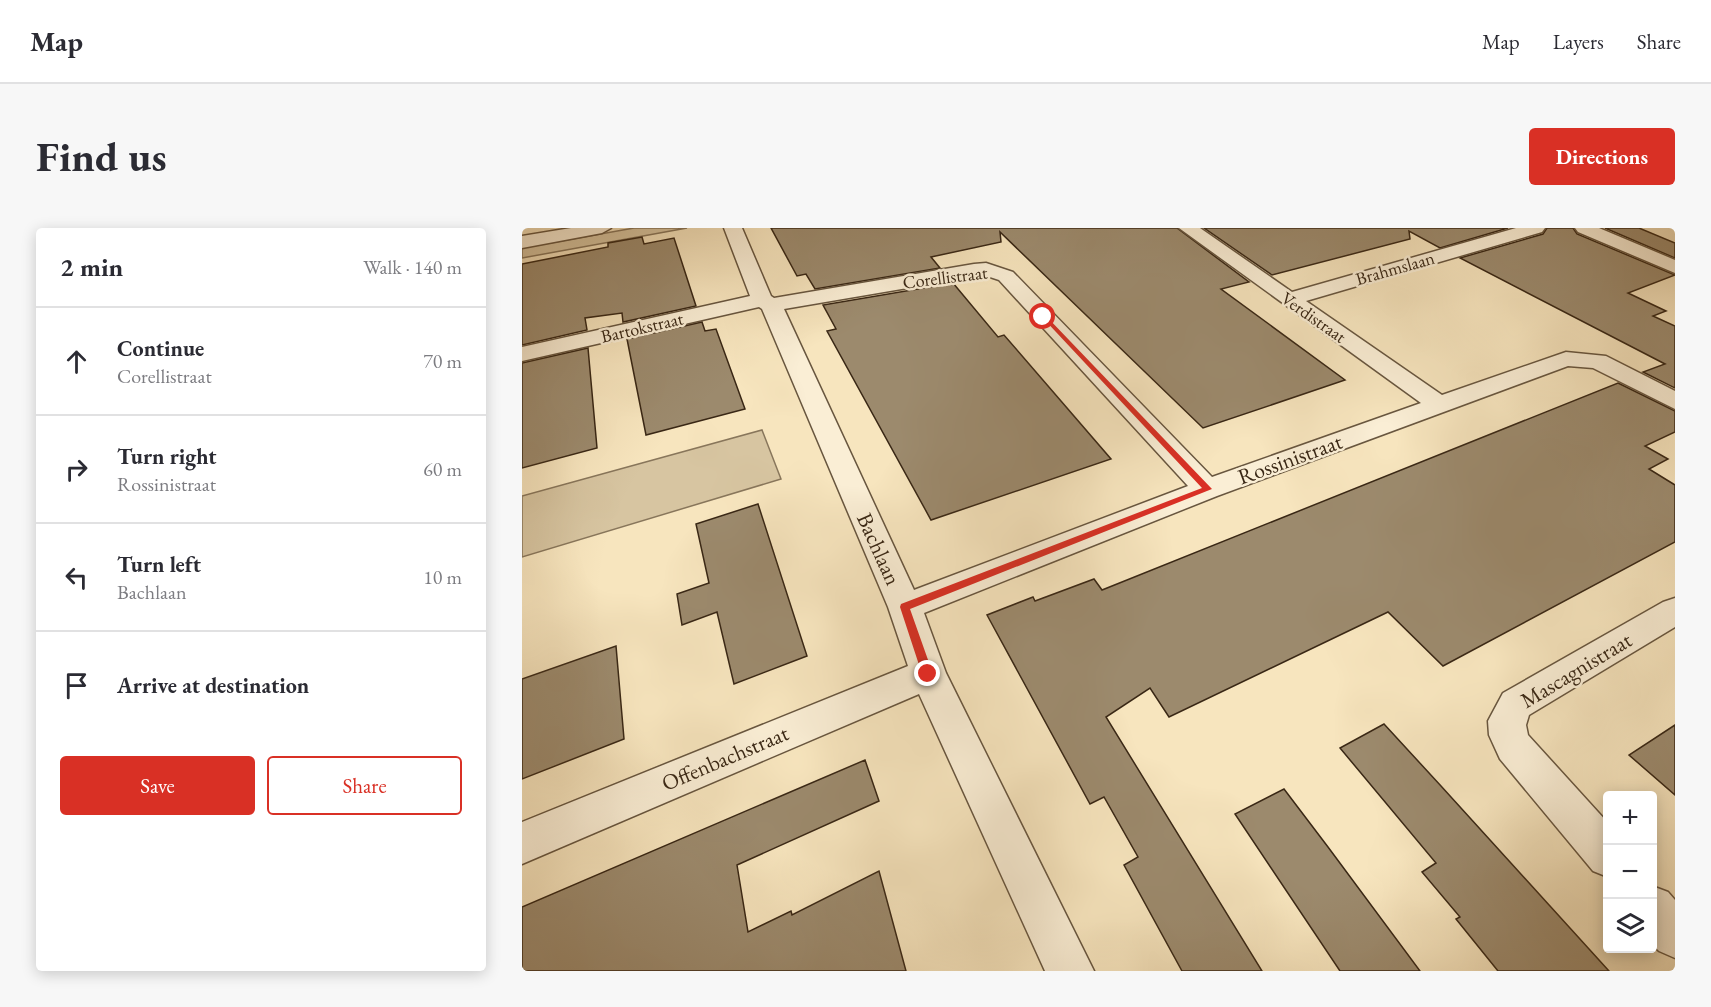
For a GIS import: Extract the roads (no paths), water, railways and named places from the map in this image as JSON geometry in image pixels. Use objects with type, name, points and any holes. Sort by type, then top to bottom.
[{"type":"street","points":[[522,242],[602,228]]},
{"type":"street","name":"Bachlaan","points":[[733,228],[905,607],[928,674],[1070,971]]},
{"type":"street","name":"Verdistraat","points":[[1188,228],[1440,405]]},
{"type":"street","name":"Brahmslaan","points":[[1288,299],[1536,228]]},
{"type":"street","points":[[1584,228],[1675,267]]},
{"type":"street","name":"Corellistraat","points":[[766,303],[974,270],[998,272],[1006,276],[1208,489]]},
{"type":"street","name":"Bartokstraat","points":[[522,354],[766,303]]},
{"type":"street","name":"Rossinistraat","points":[[905,607],[1208,489],[1566,359],[1578,358],[1607,364],[1675,401]]},
{"type":"street","name":"Mascagnistraat","points":[[1603,850],[1514,747],[1505,727],[1508,714],[1516,704],[1675,611]]},
{"type":"street","name":"Offenbachstraat","points":[[522,843],[928,674]]},
{"type":"street","points":[[1657,913],[1675,935]]}]
